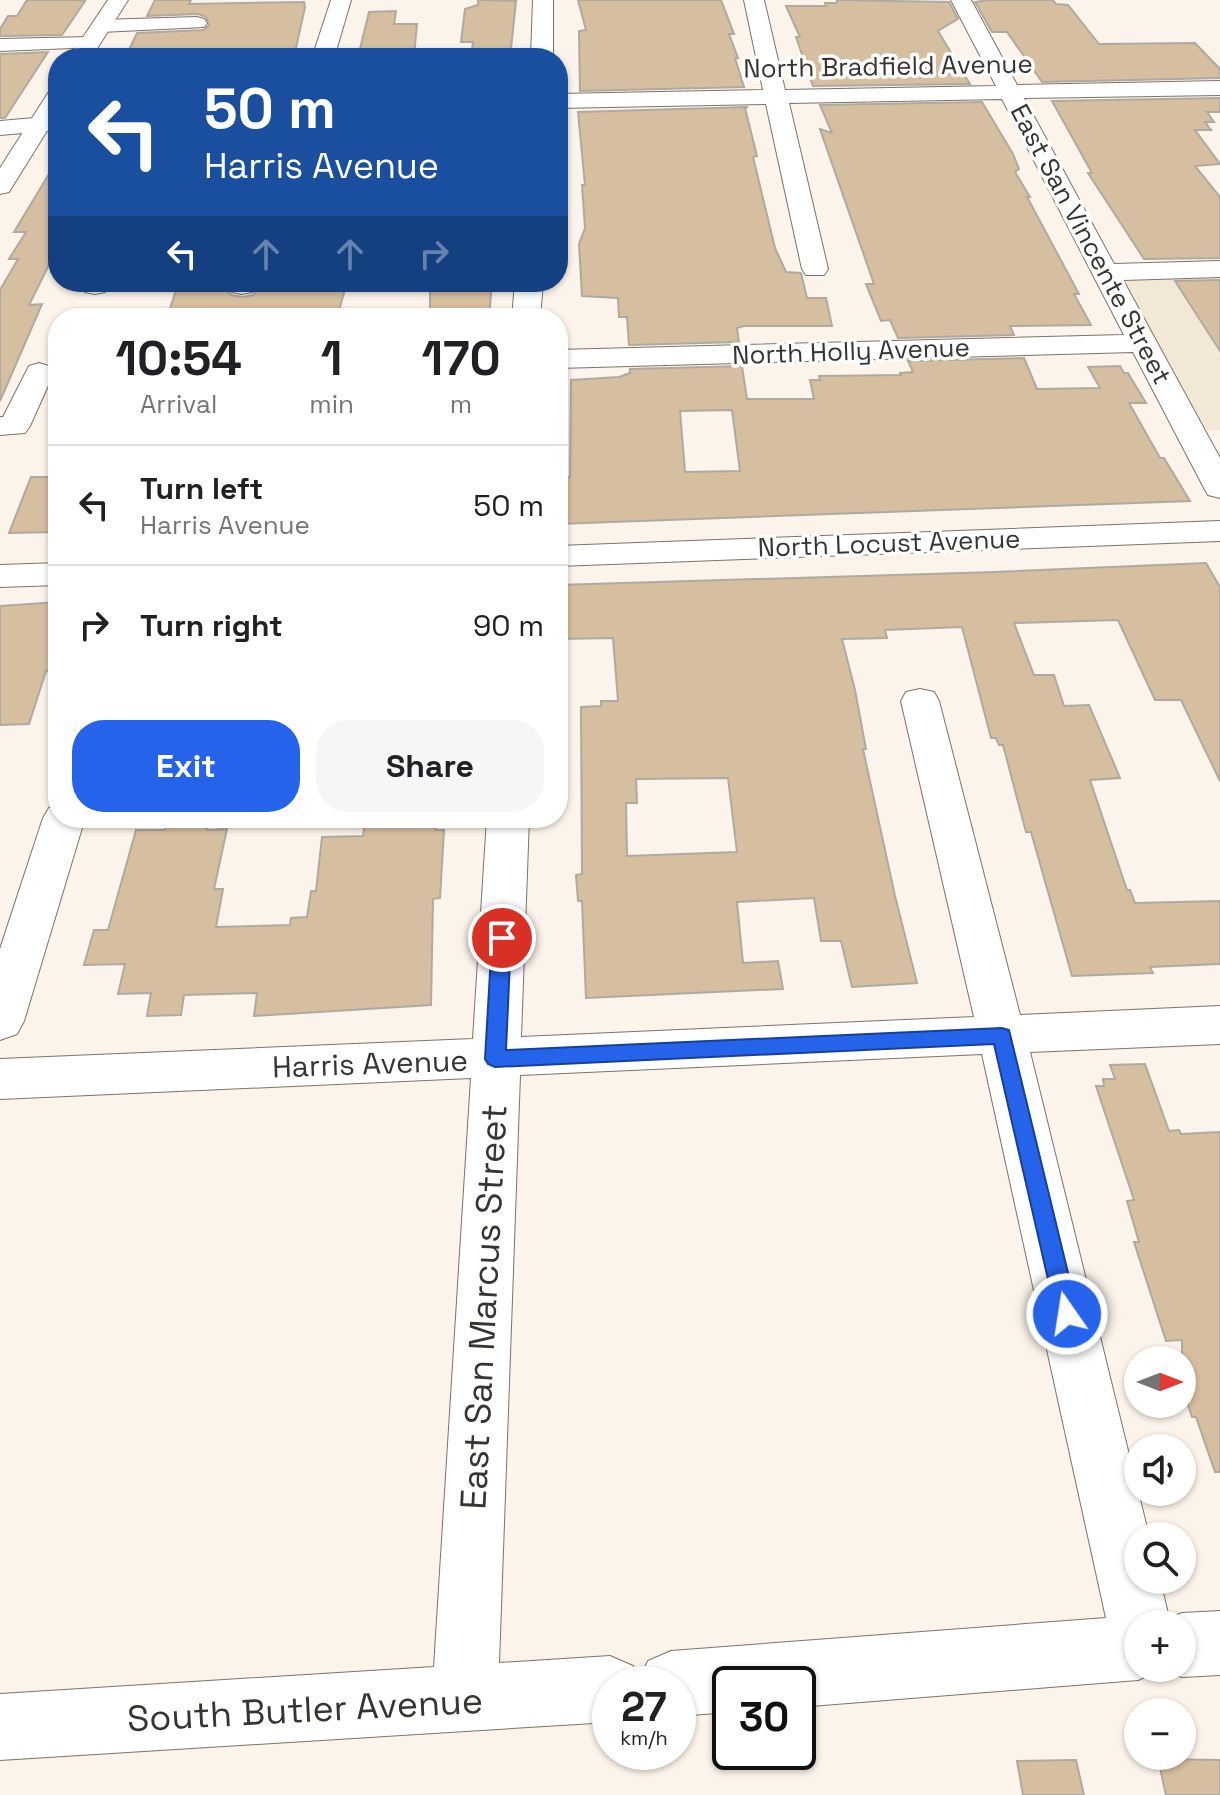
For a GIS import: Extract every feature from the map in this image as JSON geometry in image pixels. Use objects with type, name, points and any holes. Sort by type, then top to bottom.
[{"type":"street","points":[[90,42],[118,0]]},
{"type":"street","points":[[326,48],[341,0]]},
{"type":"street","points":[[542,48],[543,0]]},
{"type":"street","points":[[754,0],[815,269]]},
{"type":"street","name":"East San Vincente Street","points":[[961,0],[1220,488]]},
{"type":"street","points":[[0,45],[90,42],[197,23]]},
{"type":"street","name":"North Bradfield Avenue","points":[[568,101],[1220,88]]},
{"type":"street","points":[[0,128],[48,124]]},
{"type":"street","points":[[0,187],[48,125]]},
{"type":"street","points":[[1106,272],[1220,269]]},
{"type":"street","name":"North Holly Avenue","points":[[568,359],[1145,343]]},
{"type":"street","points":[[0,426],[14,426],[36,372]]},
{"type":"street","points":[[1186,422],[1220,421]]},
{"type":"street","name":"North Locust Avenue","points":[[568,556],[1220,531]]},
{"type":"street","points":[[0,576],[48,574]]},
{"type":"street","points":[[920,701],[1002,1036],[1136,1610]]},
{"type":"street","points":[[0,1021],[61,828]]},
{"type":"street","name":"East San Marcus Street","points":[[465,1700],[507,828]]},
{"type":"street","name":"Harris Avenue","points":[[0,1079],[1220,1025]]},
{"type":"street","points":[[1196,1644],[1220,1643]]},
{"type":"street","points":[[696,1682],[1124,1649]]},
{"type":"street","name":"South Butler Avenue","points":[[0,1727],[592,1690]]},
{"type":"shaded area","points":[[1220,269],[1220,430],[1190,431],[1106,272]]},
{"type":"building","points":[[27,0],[85,1],[62,35],[0,36],[0,29],[8,16],[17,16]]},
{"type":"building","points":[[155,0],[191,0],[189,4],[304,2],[305,7],[296,48],[130,48],[137,33],[204,30],[209,25],[206,17],[198,14],[147,16]]},
{"type":"building","points":[[478,0],[516,1],[511,48],[472,48],[473,42],[461,42],[465,9],[478,5]]},
{"type":"building","points":[[578,0],[721,0],[734,34],[729,34],[744,87],[580,91],[579,31],[586,30]]},
{"type":"building","points":[[837,0],[949,2],[958,19],[938,31],[970,84],[813,86],[796,37],[800,37],[786,6],[826,6],[825,3],[837,3]]},
{"type":"building","points":[[1053,0],[1056,4],[1068,5],[1099,44],[1195,43],[1220,69],[1220,78],[1042,82],[1007,32],[992,32],[975,2]]},
{"type":"building","points":[[396,11],[394,24],[417,24],[415,48],[360,48],[369,12]]},
{"type":"building","points":[[48,52],[5,118],[0,118],[0,54]]},
{"type":"building","points":[[1220,98],[1220,112],[1207,112],[1214,122],[1205,122],[1211,130],[1195,130],[1220,164],[1195,166],[1220,197],[1220,258],[1144,259],[1088,173],[1092,173],[1052,101]]},
{"type":"building","points":[[982,102],[1013,154],[1019,169],[1015,172],[1079,294],[1074,294],[1091,325],[1010,326],[1014,335],[898,338],[890,320],[881,321],[866,284],[874,284],[820,129],[832,133],[820,105]]},
{"type":"building","points":[[748,107],[745,108],[757,156],[753,157],[775,248],[786,272],[801,273],[807,298],[826,298],[832,326],[744,326],[737,328],[739,342],[629,345],[627,317],[619,317],[618,298],[582,296],[579,244],[585,228],[582,185],[585,185],[578,112]]},
{"type":"building","points":[[48,176],[48,267],[29,305],[42,304],[0,401],[0,290],[18,259],[9,259],[26,232],[14,232]]},
{"type":"building","points":[[1220,280],[1220,351],[1175,281]]},
{"type":"building","points":[[175,292],[253,295],[255,292],[344,292],[340,308],[170,308]]},
{"type":"building","points":[[430,292],[491,292],[490,308],[430,308]]},
{"type":"building","points":[[1024,358],[1037,389],[1100,388],[1088,367],[1120,366],[1124,373],[1128,373],[1146,403],[1129,403],[1160,458],[1164,458],[1190,501],[568,524],[571,380],[619,377],[630,373],[630,369],[742,366],[747,399],[814,399],[810,380],[820,380],[819,376],[901,375],[913,372],[908,361]],"holes":[[[732,410],[740,471],[685,472],[680,411]]]},
{"type":"building","points":[[31,477],[48,477],[48,532],[9,533]]},
{"type":"building","points":[[1206,563],[1220,587],[1220,781],[1181,700],[1155,700],[1118,620],[1014,623],[1034,675],[1054,675],[1064,706],[1089,705],[1120,778],[1090,780],[1127,890],[1130,890],[1135,903],[1220,901],[1220,964],[1150,967],[1153,973],[1072,976],[1031,832],[1026,832],[1003,745],[999,745],[996,738],[991,738],[962,627],[885,630],[887,638],[842,639],[855,690],[866,749],[863,749],[895,896],[917,983],[852,987],[841,941],[821,941],[814,898],[737,902],[743,963],[778,961],[783,989],[586,998],[582,901],[578,901],[576,875],[582,874],[581,707],[601,706],[601,701],[618,701],[613,638],[568,639],[568,585]],"holes":[[[728,778],[737,852],[627,856],[626,803],[637,803],[636,779]]]},
{"type":"building","points":[[48,603],[48,671],[29,724],[0,725],[0,606]]},
{"type":"building","points":[[364,828],[444,830],[440,898],[433,899],[431,1005],[254,1016],[257,993],[184,995],[181,1015],[147,1016],[151,993],[118,994],[125,964],[84,965],[94,930],[108,930],[136,830],[227,829],[214,889],[223,889],[216,927],[290,925],[291,918],[307,917],[311,891],[316,891],[322,837],[363,836]]},
{"type":"building","points":[[1145,1064],[1169,1131],[1179,1130],[1181,1134],[1220,1132],[1220,1472],[1215,1472],[1196,1417],[1196,1346],[1182,1346],[1182,1340],[1166,1341],[1134,1242],[1139,1242],[1127,1201],[1134,1200],[1096,1086],[1104,1086],[1103,1079],[1115,1079],[1110,1065]]},
{"type":"building","points":[[1076,1760],[1084,1795],[1023,1795],[1017,1761]]},
{"type":"building","points":[[1196,1760],[1220,1760],[1220,1795],[1166,1795],[1160,1770],[1196,1770]]},
{"type":"route","points":[[502,938],[495,1059],[1002,1036],[1067,1314]]}]
